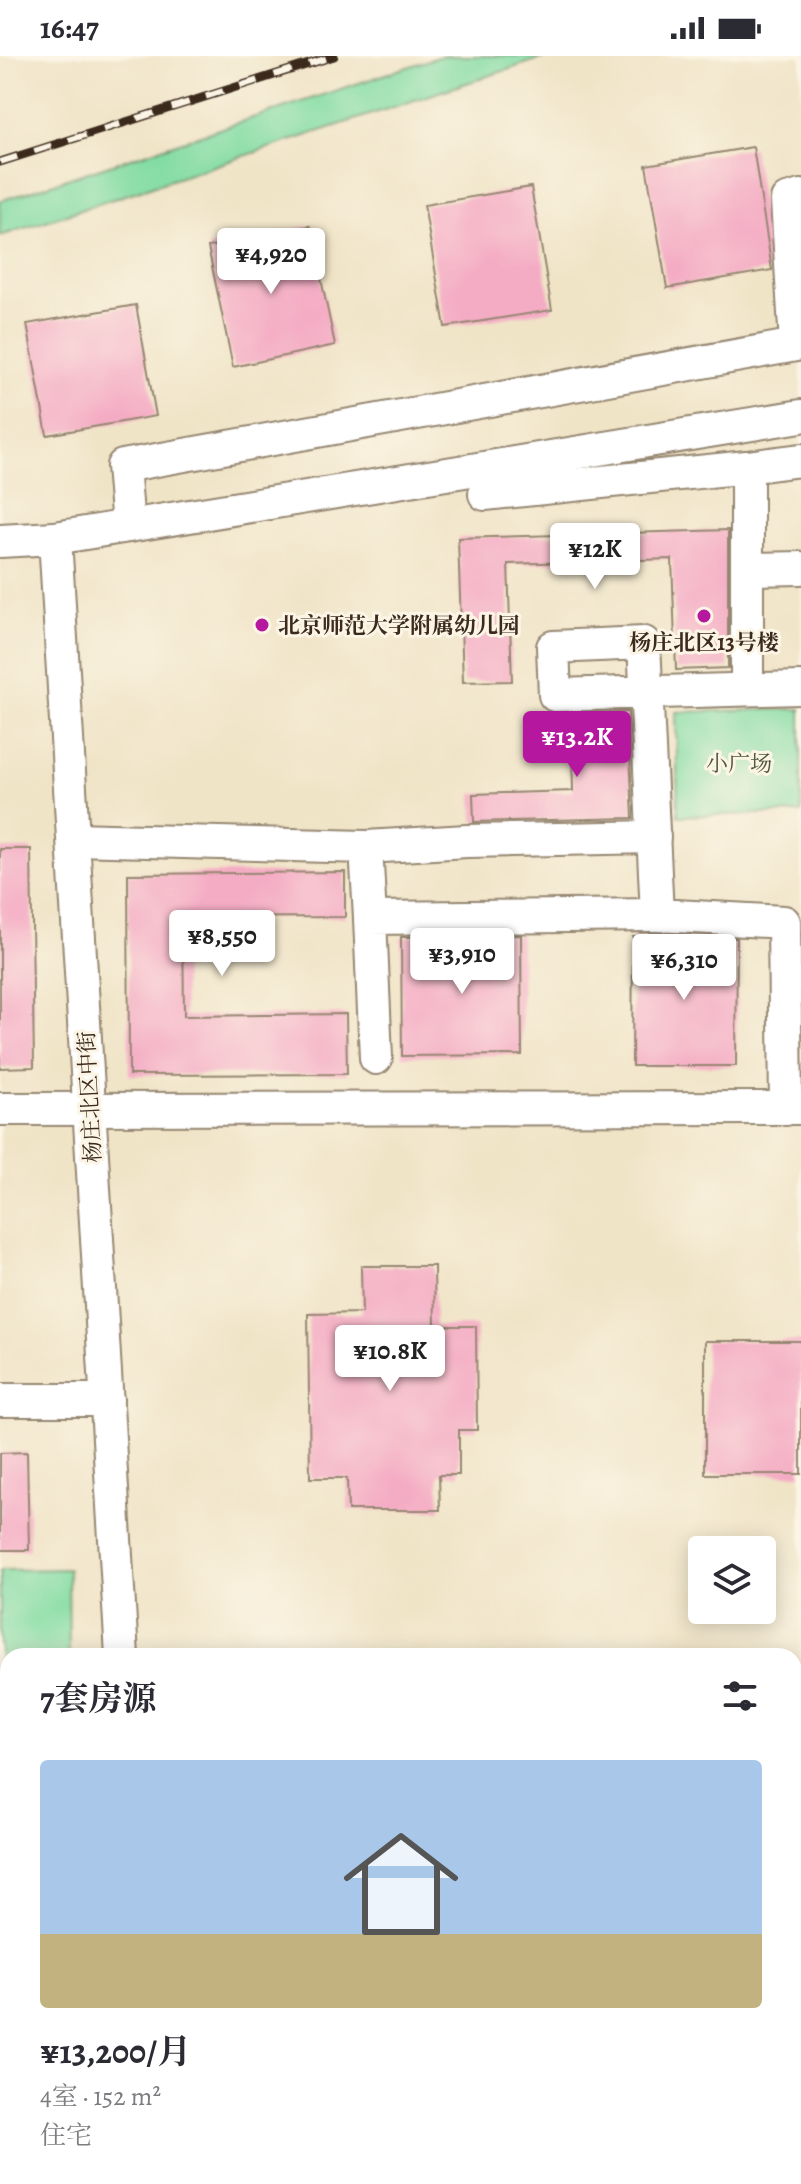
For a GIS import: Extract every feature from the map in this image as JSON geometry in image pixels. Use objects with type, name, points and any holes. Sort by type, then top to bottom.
[{"type":"street","points":[[128,526],[123,466],[796,345],[787,200],[801,196]]},
{"type":"street","points":[[0,541],[55,538],[801,416]]},
{"type":"street","points":[[485,494],[801,460]]},
{"type":"street","points":[[747,467],[747,689]]},
{"type":"street","name":"杨庄北区中街","points":[[55,538],[122,1648]]},
{"type":"street","points":[[747,569],[801,568]]},
{"type":"street","points":[[657,915],[647,691],[801,688]]},
{"type":"street","points":[[74,839],[366,847],[467,841],[654,837]]},
{"type":"street","points":[[366,847],[376,1058]]},
{"type":"street","points":[[0,1109],[794,1108],[793,922],[657,915],[370,918]]},
{"type":"street","points":[[0,1400],[107,1400]]},
{"type":"green space","points":[[441,56],[549,56],[0,236],[0,201]]},
{"type":"green space","name":"小广场","points":[[801,709],[801,813],[678,816],[676,712]]},
{"type":"green space","points":[[68,1569],[69,1648],[0,1648],[0,1570]]},
{"type":"building","points":[[753,147],[772,270],[667,288],[646,165]]},
{"type":"building","points":[[531,187],[552,310],[445,327],[424,205]]},
{"type":"building","points":[[310,226],[335,345],[233,367],[208,247]]},
{"type":"building","points":[[136,305],[156,416],[47,435],[27,324]]},
{"type":"building","name":"杨庄北区13号楼","points":[[728,530],[728,668],[676,670],[672,559],[508,564],[512,681],[463,682],[458,538]]},
{"type":"building","points":[[628,712],[633,818],[474,822],[473,794],[573,791],[571,714]]},
{"type":"building","points":[[0,849],[31,849],[34,1067],[0,1068]]},
{"type":"building","points":[[345,872],[345,917],[183,918],[184,1016],[346,1014],[347,1074],[129,1075],[128,874]]},
{"type":"building","points":[[521,935],[522,1055],[402,1056],[401,937]]},
{"type":"building","points":[[633,937],[737,938],[736,1066],[632,1066]]},
{"type":"building","points":[[361,1266],[434,1266],[435,1326],[476,1326],[477,1430],[459,1430],[459,1475],[439,1475],[440,1510],[348,1510],[347,1478],[310,1478],[308,1314],[362,1313]]},
{"type":"building","points":[[705,1341],[801,1341],[801,1474],[705,1474]]},
{"type":"building","points":[[27,1452],[29,1550],[0,1550],[0,1453]]},
{"type":"railway","points":[[0,162],[334,56]]},
{"type":"place","name":"杨庄北区13号楼","points":[[704,616]]},
{"type":"place","name":"北京师范大学附属幼儿园","points":[[262,625]]}]
